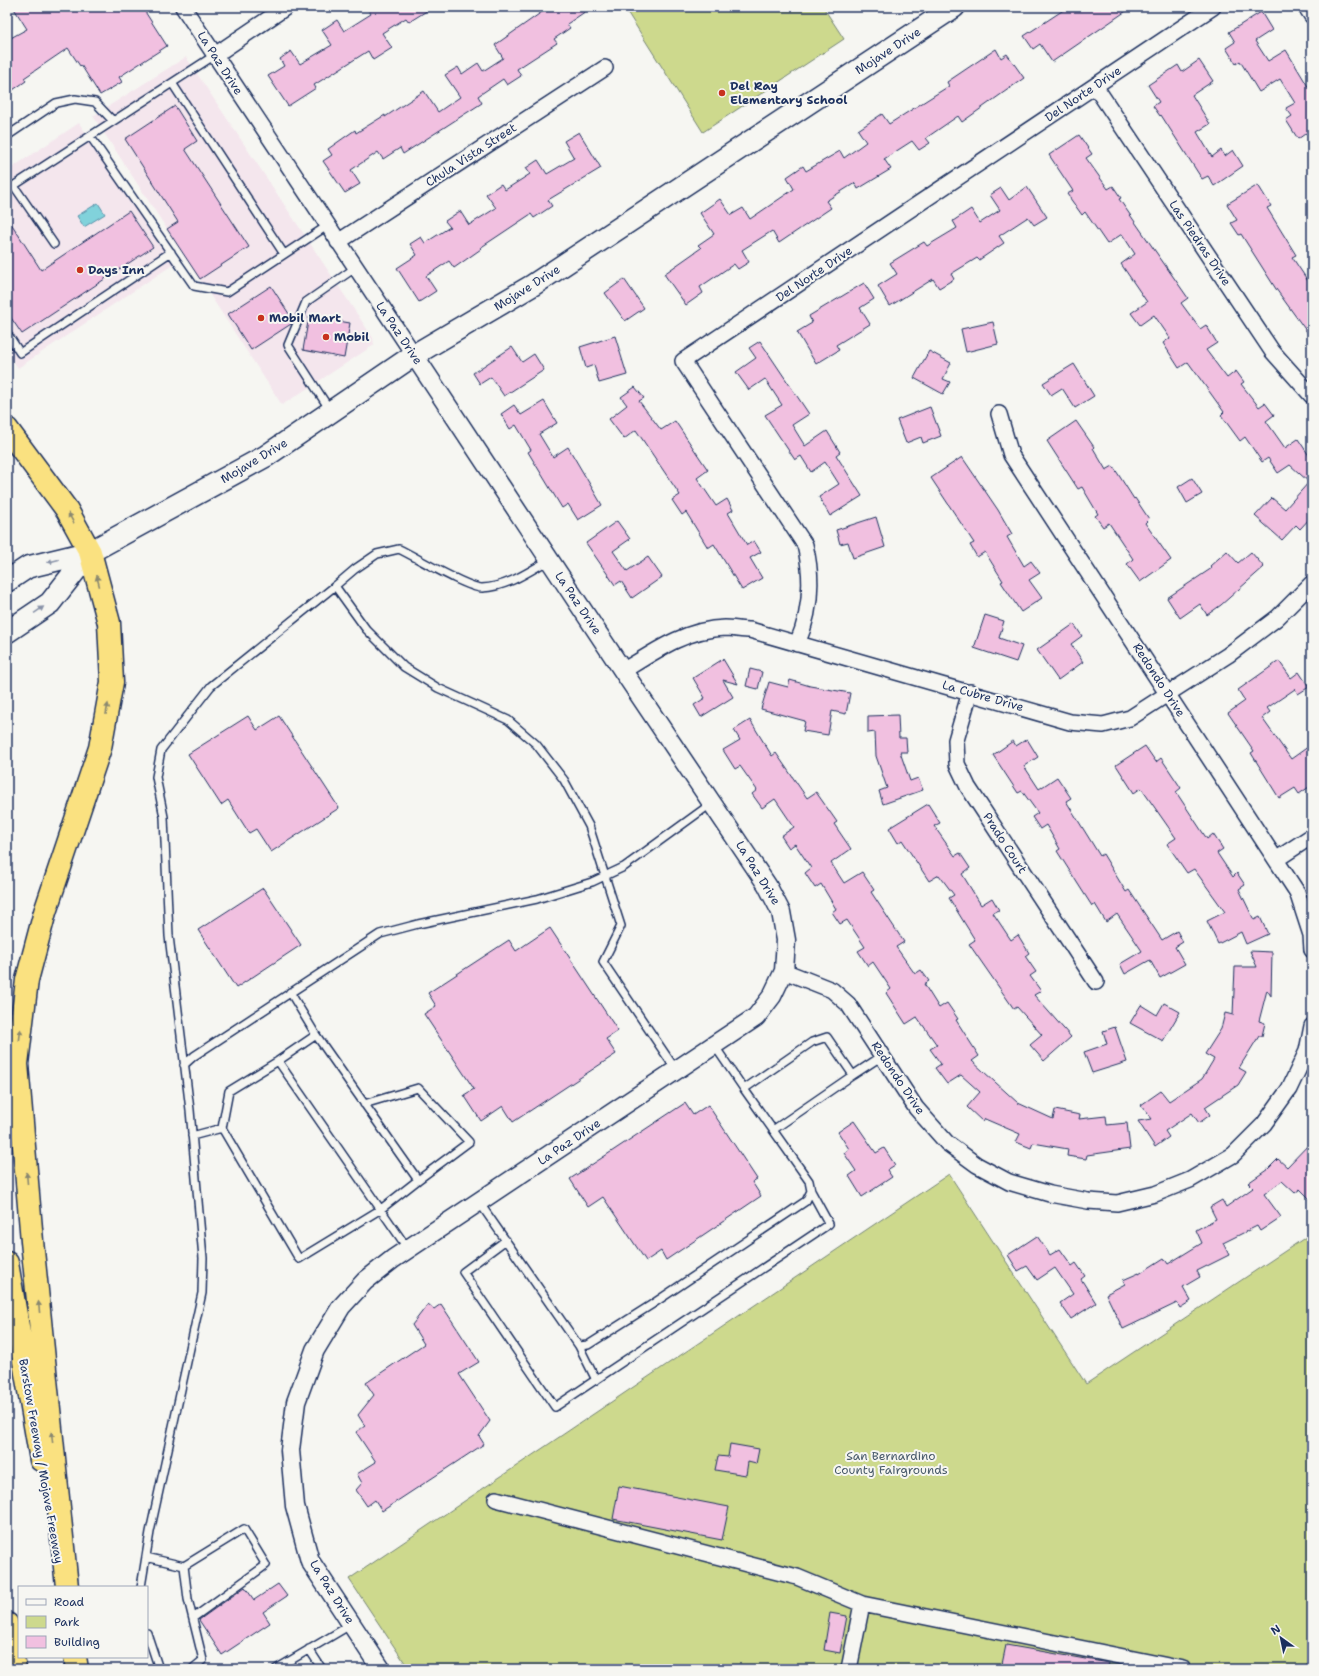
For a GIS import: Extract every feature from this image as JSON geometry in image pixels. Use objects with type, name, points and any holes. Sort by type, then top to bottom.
[{"type":"highway","points":[[7,429],[67,510],[90,552],[109,623],[112,682],[100,748],[45,912],[27,980],[17,1064],[32,1241],[67,1586]]},
{"type":"highway","name":"Barstow Freeway / Mojave Freeway","points":[[7,1263],[63,1586]]},
{"type":"highway","points":[[7,1624],[15,1669]]},
{"type":"highway","points":[[75,1658],[77,1669]]},
{"type":"main road","name":"Mojave Drive","points":[[7,581],[28,567],[90,552],[266,456],[414,355],[533,285],[954,7]]},
{"type":"main road","name":"Mojave Drive","points":[[7,632],[50,603],[90,552]]},
{"type":"street","name":"La Paz Drive","points":[[183,7],[549,560],[767,885],[781,912],[786,940],[784,971],[772,996],[756,1017],[479,1201],[408,1249],[365,1281],[341,1307],[314,1350],[296,1402],[290,1450],[295,1506],[310,1561],[381,1669]]},
{"type":"street","points":[[215,55],[286,7]]},
{"type":"street","name":"Del Norte Drive","points":[[797,644],[804,627],[810,591],[810,564],[806,545],[683,361],[1213,7]]},
{"type":"street","points":[[1306,7],[1312,16]]},
{"type":"street","name":"Chula Vista Street","points":[[338,242],[605,68]]},
{"type":"street","name":"Las Piedras Drive","points":[[1095,86],[1272,351],[1312,396]]},
{"type":"street","name":"Redondo Drive","points":[[999,414],[1011,455],[1277,859],[1297,892],[1311,935],[1312,950]]},
{"type":"street","name":"La Cubre Drive","points":[[623,671],[660,648],[682,637],[704,631],[725,628],[750,630],[970,692],[1070,722],[1103,725],[1130,718],[1228,655],[1277,618],[1312,583]]},
{"type":"street","name":"Prado Court","points":[[970,692],[956,740],[957,764],[968,787],[1096,982]]},
{"type":"street","points":[[1277,859],[1312,836]]},
{"type":"street","name":"Redondo Drive","points":[[784,971],[832,990],[848,1004],[916,1108],[947,1143],[977,1165],[1009,1182],[1050,1194],[1088,1201],[1116,1203],[1154,1194],[1190,1180],[1233,1155],[1264,1124],[1289,1089],[1307,1051],[1312,1026]]},
{"type":"street","points":[[496,1499],[797,1577],[862,1604],[1183,1669]]},
{"type":"street","points":[[849,1669],[862,1604]]},
{"type":"lane","points":[[7,190],[215,55]]},
{"type":"lane","points":[[172,83],[284,254]]},
{"type":"lane","points":[[7,136],[56,103],[75,99],[95,102],[113,121]]},
{"type":"lane","points":[[90,136],[194,286],[227,292],[327,226]]},
{"type":"lane","points":[[14,186],[54,244]]},
{"type":"lane","points":[[7,333],[20,353],[170,252]]},
{"type":"lane","points":[[331,411],[288,345],[306,302],[355,268]]},
{"type":"lane","points":[[141,1586],[150,1532],[202,1293],[204,1258],[192,1136],[169,936],[164,817],[156,777],[161,750],[211,686],[377,554],[399,548],[456,579],[481,588],[510,582],[549,560]]},
{"type":"lane","points":[[335,586],[366,629],[404,667],[438,688],[508,720],[536,744],[564,780],[589,826],[621,926],[604,962],[676,1070]]},
{"type":"lane","points":[[184,1065],[194,1056],[380,934],[418,924],[537,899],[592,882],[624,867],[712,803]]},
{"type":"lane","points":[[290,992],[316,1035],[418,1180]]},
{"type":"lane","points":[[316,1035],[278,1061],[229,1091],[222,1128],[299,1260],[381,1210],[469,1142],[418,1088],[364,1104]]},
{"type":"lane","points":[[744,1089],[812,1042],[827,1037],[853,1075]]},
{"type":"lane","points":[[506,1240],[463,1272],[555,1407],[829,1224],[811,1191],[808,1181],[714,1045]]},
{"type":"lane","points":[[773,1130],[882,1056]]},
{"type":"lane","points":[[278,1061],[408,1249]]},
{"type":"lane","points":[[192,1136],[222,1128]]},
{"type":"lane","points":[[579,1346],[588,1345],[651,1305],[806,1201],[811,1191]]},
{"type":"lane","points":[[479,1201],[579,1346],[596,1380]]},
{"type":"lane","points":[[146,1557],[184,1566],[244,1529],[266,1565],[193,1618]]},
{"type":"lane","points":[[184,1566],[188,1599],[204,1660],[192,1669]]},
{"type":"lane","points":[[276,1669],[352,1624]]},
{"type":"lane","points":[[148,1636],[159,1669]]},
{"type":"lane","points":[[309,1649],[322,1669]]},
{"type":"shaded area","points":[[186,57],[373,338],[374,345],[282,405],[93,116]]},
{"type":"shaded area","name":"Days Inn","points":[[79,123],[174,264],[18,368],[7,352],[7,171]]},
{"type":"green space","name":"Del Ray Elementary School","points":[[624,7],[823,7],[844,39],[703,132]]},
{"type":"green space","name":"San Bernardino County Fairgrounds","points":[[949,1174],[1086,1384],[1312,1233],[1312,1669],[409,1669],[349,1579]]},
{"type":"water","points":[[98,203],[105,214],[84,227],[77,216]]},
{"type":"building","points":[[13,7],[142,7],[167,46],[119,77],[122,82],[100,95],[68,48],[24,78],[26,81],[7,94],[7,40],[27,29]]},
{"type":"building","points":[[367,7],[433,7],[409,22],[406,18],[382,33],[392,48],[373,60],[368,51],[314,85],[316,88],[288,106],[268,76],[284,66],[280,59],[291,51],[300,64],[332,45],[322,30],[337,20],[344,31],[371,14]]},
{"type":"building","points":[[549,7],[592,7],[567,24],[570,28],[554,39],[557,43],[517,69],[521,76],[507,85],[503,79],[478,96],[482,103],[403,154],[400,148],[383,159],[378,152],[351,170],[360,184],[345,193],[323,161],[332,155],[328,149],[355,130],[356,133],[385,115],[385,117],[424,91],[438,112],[460,97],[445,75],[458,67],[462,74],[478,63],[483,71],[503,58],[495,45]]},
{"type":"building","points":[[1068,7],[1132,7],[1052,62],[1040,44],[1033,49],[1024,36]]},
{"type":"building","points":[[1261,12],[1272,30],[1255,41],[1268,61],[1286,50],[1312,93],[1312,129],[1298,139],[1286,120],[1292,116],[1286,108],[1295,103],[1280,79],[1259,92],[1240,61],[1236,64],[1226,48],[1235,42],[1229,32]]},
{"type":"building","points":[[996,49],[1001,58],[1007,54],[1024,78],[962,122],[958,116],[926,138],[930,143],[919,150],[912,141],[884,159],[891,169],[858,189],[855,183],[826,201],[831,208],[779,243],[772,231],[742,250],[749,262],[738,269],[734,264],[700,287],[703,293],[686,305],[664,274],[701,248],[698,245],[714,234],[700,213],[720,199],[731,215],[743,208],[750,219],[794,189],[787,177],[803,166],[806,171],[840,151],[844,158],[866,142],[858,130],[882,114],[889,124],[949,86],[947,82]]},
{"type":"building","points":[[1199,60],[1213,81],[1192,95],[1210,124],[1197,132],[1212,157],[1221,150],[1225,156],[1233,150],[1243,166],[1214,186],[1208,176],[1202,179],[1161,115],[1160,116],[1153,106],[1159,102],[1148,85],[1178,65],[1182,72]]},
{"type":"building","points":[[175,106],[197,141],[185,149],[249,247],[200,279],[167,229],[178,222],[125,139]]},
{"type":"building","points":[[579,132],[601,168],[548,200],[552,206],[534,218],[531,214],[480,248],[481,249],[454,268],[449,261],[426,276],[436,291],[419,302],[397,268],[417,255],[410,244],[421,237],[425,243],[450,227],[445,221],[460,211],[469,225],[496,208],[486,194],[501,184],[505,190],[530,174],[526,168],[538,160],[547,174],[574,158],[564,141]]},
{"type":"building","points":[[1079,135],[1092,154],[1086,158],[1108,189],[1113,186],[1121,198],[1119,199],[1188,298],[1181,303],[1200,329],[1206,325],[1217,343],[1206,350],[1227,378],[1236,371],[1244,382],[1241,384],[1259,407],[1265,403],[1274,415],[1266,421],[1285,448],[1298,439],[1312,460],[1312,516],[1300,529],[1296,525],[1282,540],[1255,516],[1272,498],[1285,509],[1309,482],[1290,465],[1278,473],[1268,458],[1262,462],[1245,437],[1240,441],[1221,415],[1224,412],[1188,362],[1179,368],[1163,343],[1170,338],[1154,315],[1140,325],[1131,313],[1147,302],[1121,264],[1135,254],[1122,234],[1107,244],[1085,212],[1082,215],[1067,194],[1073,191],[1049,155]]},
{"type":"building","points":[[1258,185],[1271,206],[1267,208],[1296,255],[1292,257],[1312,287],[1312,339],[1276,289],[1241,234],[1239,235],[1231,223],[1237,220],[1227,204]]},
{"type":"building","points":[[1027,187],[1047,217],[1034,225],[1028,217],[999,236],[1004,243],[979,260],[977,258],[951,274],[954,279],[939,288],[933,279],[890,306],[878,286],[897,274],[890,263],[924,242],[927,246],[957,228],[953,221],[971,209],[980,223],[1000,210],[990,195],[1001,188],[1009,200]]},
{"type":"building","name":"Days Inn","points":[[129,211],[153,247],[22,334],[7,312],[7,217],[41,270]]},
{"type":"building","points":[[624,279],[644,308],[625,321],[605,293]]},
{"type":"building","points":[[864,283],[874,299],[860,308],[870,324],[836,345],[839,350],[816,364],[797,332],[812,323],[809,316]]},
{"type":"building","name":"Mobil Mart","points":[[271,286],[293,320],[291,324],[251,350],[228,314]]},
{"type":"building","name":"Mobil","points":[[309,316],[350,323],[344,358],[303,350]]},
{"type":"building","points":[[993,322],[998,344],[966,352],[961,329]]},
{"type":"building","points":[[615,336],[627,375],[599,383],[594,365],[586,368],[580,347]]},
{"type":"building","points":[[760,341],[809,414],[792,425],[805,446],[827,431],[840,452],[836,455],[862,496],[830,516],[819,497],[839,484],[825,462],[811,472],[801,456],[795,460],[765,415],[782,405],[765,379],[749,390],[736,372],[756,358],[749,348]]},
{"type":"building","points":[[512,347],[522,362],[534,354],[544,370],[504,396],[491,377],[480,384],[473,373]]},
{"type":"building","points":[[929,351],[951,363],[943,379],[950,382],[943,394],[914,378]]},
{"type":"building","points":[[1074,364],[1094,396],[1075,408],[1062,388],[1051,395],[1043,383]]},
{"type":"building","points":[[635,387],[644,398],[639,401],[661,430],[675,421],[708,470],[697,478],[716,506],[727,499],[733,510],[728,513],[747,545],[754,541],[761,552],[750,558],[762,578],[742,590],[714,544],[708,548],[686,512],[682,515],[672,500],[680,495],[636,430],[624,439],[609,419],[627,405],[621,397]]},
{"type":"building","points":[[544,401],[557,423],[539,434],[553,457],[568,447],[602,505],[578,520],[568,504],[562,508],[528,452],[531,450],[516,425],[510,429],[501,414],[514,405],[521,415]]},
{"type":"building","points":[[930,407],[941,436],[923,443],[921,437],[906,443],[897,420]]},
{"type":"building","points":[[1076,421],[1094,447],[1093,448],[1106,470],[1113,466],[1134,499],[1135,498],[1149,519],[1145,523],[1171,560],[1140,582],[1127,564],[1133,559],[1109,523],[1103,527],[1095,516],[1098,514],[1082,487],[1078,489],[1047,441]]},
{"type":"building","points":[[962,457],[998,510],[1012,534],[1007,537],[1024,566],[1031,561],[1040,573],[1029,580],[1042,598],[1021,612],[1001,582],[1003,581],[985,552],[977,557],[970,545],[974,543],[931,478]]},
{"type":"building","points":[[1192,478],[1202,494],[1187,503],[1178,487]]},
{"type":"building","points":[[876,517],[885,547],[853,558],[848,542],[840,544],[836,530]]},
{"type":"building","points":[[617,521],[630,539],[613,551],[627,571],[648,557],[662,577],[632,598],[621,581],[615,585],[586,543]]},
{"type":"building","points":[[1227,551],[1238,563],[1251,552],[1264,567],[1221,605],[1207,615],[1200,604],[1180,618],[1167,598],[1212,568],[1210,566]]},
{"type":"building","points":[[985,615],[1004,621],[999,638],[1022,646],[1016,662],[974,648]]},
{"type":"building","points":[[1074,624],[1082,636],[1071,644],[1083,662],[1058,680],[1037,650]]},
{"type":"building","points":[[723,659],[738,684],[723,680],[733,697],[701,717],[694,705],[705,698],[693,678]]},
{"type":"building","points":[[1279,661],[1291,678],[1299,672],[1309,687],[1298,694],[1295,689],[1267,708],[1270,712],[1262,718],[1291,759],[1312,744],[1312,785],[1299,794],[1295,788],[1279,798],[1251,753],[1254,751],[1228,713],[1245,701],[1238,690]]},
{"type":"building","points":[[750,669],[762,672],[758,689],[746,686]]},
{"type":"building","points":[[790,680],[810,686],[850,693],[846,714],[832,711],[828,735],[803,731],[805,721],[761,709],[769,682],[788,687]]},
{"type":"building","points":[[898,715],[899,738],[906,738],[907,752],[900,752],[910,781],[918,778],[923,790],[883,804],[879,791],[887,788],[876,756],[875,732],[868,733],[868,716]]},
{"type":"building","points":[[248,716],[257,730],[279,716],[339,808],[271,852],[256,829],[249,833],[228,800],[221,805],[188,754]]},
{"type":"building","points":[[750,720],[772,756],[776,753],[807,798],[816,792],[837,822],[834,824],[851,849],[831,863],[844,883],[862,872],[874,890],[871,892],[904,942],[896,947],[915,974],[921,970],[929,981],[924,984],[939,1008],[947,1003],[958,1019],[956,1020],[979,1056],[972,1061],[1018,1103],[1053,1119],[1055,1110],[1080,1115],[1079,1119],[1106,1116],[1107,1125],[1127,1123],[1130,1149],[1087,1155],[1086,1159],[1067,1156],[1068,1149],[1033,1143],[1031,1148],[1016,1142],[1020,1134],[985,1119],[983,1122],[967,1107],[980,1092],[961,1075],[947,1084],[935,1068],[941,1064],[930,1049],[937,1045],[917,1017],[906,1024],[886,993],[891,989],[873,962],[868,966],[858,951],[865,947],[847,920],[840,924],[832,912],[836,909],[821,884],[815,888],[805,873],[811,868],[795,844],[789,848],[781,836],[794,827],[775,799],[762,808],[752,794],[757,790],[740,766],[735,769],[723,750],[740,740],[734,730]]},
{"type":"building","points":[[1027,739],[1038,757],[1024,766],[1039,789],[1057,777],[1071,798],[1066,801],[1100,856],[1103,854],[1126,892],[1129,890],[1162,940],[1177,931],[1183,942],[1175,947],[1185,964],[1160,978],[1150,960],[1125,974],[1120,964],[1142,951],[1117,914],[1106,922],[1095,904],[1092,906],[1057,851],[1060,849],[1046,825],[1040,829],[1032,817],[1038,813],[1022,791],[1018,793],[993,755],[1013,741],[1016,746]]},
{"type":"building","points":[[1145,746],[1156,762],[1161,758],[1181,788],[1176,792],[1207,839],[1213,834],[1223,849],[1217,853],[1233,877],[1237,873],[1245,885],[1239,889],[1254,920],[1260,917],[1268,934],[1246,944],[1241,932],[1218,944],[1207,921],[1225,912],[1194,869],[1187,873],[1167,844],[1176,838],[1141,788],[1134,793],[1116,765]]},
{"type":"building","points":[[928,804],[940,823],[934,826],[955,856],[960,853],[970,868],[962,874],[981,905],[992,898],[999,910],[993,913],[1011,940],[1018,935],[1029,953],[1025,956],[1036,972],[1030,976],[1041,991],[1034,995],[1071,1037],[1044,1061],[1030,1045],[1042,1035],[1017,1007],[1014,1009],[969,944],[975,940],[949,898],[954,895],[939,875],[929,881],[902,840],[898,843],[889,828]]},
{"type":"building","points":[[263,888],[301,945],[236,988],[198,930]]},
{"type":"building","points":[[550,928],[618,1031],[606,1039],[616,1054],[513,1122],[503,1106],[481,1121],[464,1095],[474,1089],[424,1014],[436,1006],[428,993],[509,940],[516,951]]},
{"type":"building","points":[[1250,951],[1272,952],[1271,996],[1267,990],[1259,1021],[1265,1023],[1262,1036],[1259,1036],[1239,1068],[1246,1072],[1238,1085],[1205,1107],[1210,1115],[1199,1123],[1192,1113],[1165,1131],[1169,1137],[1155,1147],[1138,1121],[1152,1119],[1141,1105],[1161,1091],[1169,1101],[1202,1079],[1214,1059],[1205,1054],[1221,1029],[1225,1013],[1233,1015],[1235,967],[1257,967]]},
{"type":"building","points":[[1164,1003],[1180,1012],[1163,1041],[1130,1023],[1141,1005],[1157,1015]]},
{"type":"building","points":[[1115,1027],[1127,1062],[1092,1073],[1084,1052],[1107,1044],[1103,1031]]},
{"type":"building","points":[[685,1103],[693,1115],[708,1105],[757,1179],[752,1182],[761,1196],[666,1260],[661,1251],[646,1261],[603,1197],[588,1207],[570,1179]]},
{"type":"building","points":[[854,1121],[876,1153],[884,1148],[895,1165],[887,1170],[892,1177],[862,1197],[849,1176],[856,1171],[844,1153],[849,1149],[838,1132]]},
{"type":"building","points":[[1312,1141],[1312,1201],[1300,1189],[1295,1193],[1282,1181],[1264,1194],[1281,1217],[1260,1231],[1257,1226],[1223,1243],[1229,1255],[1197,1271],[1200,1277],[1183,1287],[1191,1301],[1180,1308],[1177,1303],[1123,1329],[1106,1294],[1125,1284],[1123,1280],[1139,1274],[1164,1258],[1168,1264],[1202,1243],[1196,1230],[1216,1219],[1210,1207],[1222,1200],[1226,1207],[1253,1188],[1248,1183],[1268,1169],[1278,1159],[1287,1167]]},
{"type":"building","points":[[1037,1236],[1050,1255],[1060,1249],[1072,1266],[1076,1263],[1085,1276],[1081,1279],[1096,1303],[1071,1319],[1060,1303],[1073,1294],[1055,1268],[1037,1280],[1027,1266],[1018,1271],[1008,1255]]},
{"type":"building","points":[[428,1304],[434,1309],[441,1304],[479,1362],[459,1374],[490,1421],[479,1436],[484,1444],[382,1511],[375,1500],[367,1506],[356,1490],[362,1483],[357,1474],[376,1462],[356,1432],[365,1426],[358,1415],[374,1395],[366,1383],[424,1344],[412,1325]]},
{"type":"building","points":[[730,1444],[759,1449],[756,1464],[748,1462],[746,1475],[715,1470],[718,1456],[728,1457]]},
{"type":"building","points":[[619,1486],[729,1507],[722,1540],[613,1519]]},
{"type":"building","points":[[278,1584],[287,1596],[263,1612],[270,1623],[222,1655],[199,1620],[245,1587],[254,1600]]},
{"type":"building","points":[[830,1613],[847,1616],[840,1653],[824,1650]]},
{"type":"building","points":[[1006,1645],[1108,1663],[1107,1669],[1001,1669]]},
{"type":"place","name":"Del Ray Elementary School","points":[[722,93]]},
{"type":"place","name":"Days Inn","points":[[80,270]]},
{"type":"place","name":"Mobil Mart","points":[[261,318]]},
{"type":"place","name":"Mobil","points":[[326,337]]}]
